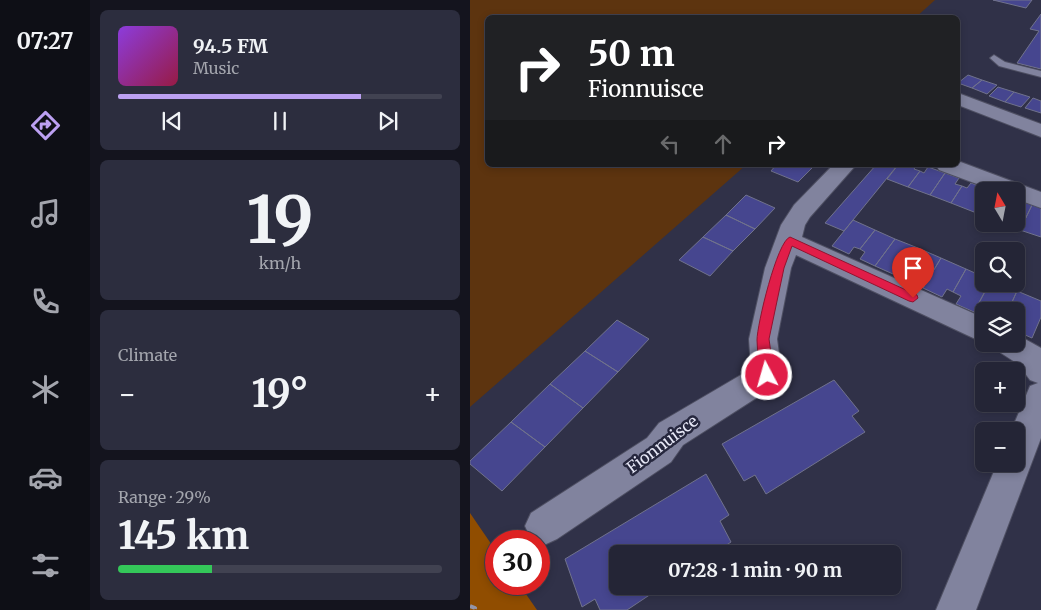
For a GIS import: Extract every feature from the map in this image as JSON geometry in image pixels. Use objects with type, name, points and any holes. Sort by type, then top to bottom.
[{"type":"street","points":[[960,100],[1041,131]]},
{"type":"street","name":"Fionnuisce","points":[[544,526],[659,450],[671,434],[767,375],[763,339],[778,268],[790,240],[793,225],[802,211],[843,167]]},
{"type":"street","points":[[952,167],[1041,200]]},
{"type":"street","points":[[790,240],[975,327]]},
{"type":"street","points":[[1024,352],[1039,365],[1041,371]]},
{"type":"street","points":[[1025,436],[1041,396]]},
{"type":"street","points":[[956,610],[1011,472]]},
{"type":"lane","points":[[994,58],[1002,64],[1041,74]]},
{"type":"path","points":[[470,606],[475,608],[474,610]]},
{"type":"shaded area","points":[[470,0],[935,0],[918,15],[485,15],[485,167],[744,167],[470,407]]},
{"type":"shaded area","points":[[470,513],[485,535],[485,595],[527,595],[537,610],[470,610]]},
{"type":"building","points":[[993,0],[1032,0],[1026,8]]},
{"type":"building","points":[[1041,14],[1041,69],[1017,63],[1039,31],[1030,29]]},
{"type":"building","points":[[968,75],[982,80],[972,88],[960,84],[960,81]]},
{"type":"building","points":[[982,80],[997,85],[987,94],[972,88]]},
{"type":"building","points":[[998,87],[1014,92],[1005,102],[989,96]]},
{"type":"building","points":[[1014,92],[1030,97],[1021,107],[1005,102]]},
{"type":"building","points":[[1033,98],[1041,101],[1041,113],[1025,108]]},
{"type":"building","points":[[774,167],[813,167],[798,182],[771,171]]},
{"type":"building","points":[[874,167],[896,167],[844,231],[825,223]]},
{"type":"building","points":[[896,167],[916,167],[914,169],[920,171],[908,187],[887,179]]},
{"type":"building","points":[[928,167],[945,173],[930,195],[908,187],[920,171],[924,173]]},
{"type":"building","points":[[945,173],[959,178],[955,184],[962,186],[951,203],[930,195]]},
{"type":"building","points":[[971,183],[975,184],[974,212],[951,203],[962,186],[967,188]]},
{"type":"building","points":[[746,195],[775,208],[755,229],[726,215]]},
{"type":"building","points":[[1025,202],[1032,205],[1025,220]]},
{"type":"building","points":[[1032,205],[1041,208],[1041,237],[1025,232],[1025,220]]},
{"type":"building","points":[[726,215],[755,229],[733,251],[703,237]]},
{"type":"building","points":[[853,220],[875,230],[860,249],[854,247],[849,254],[832,246]]},
{"type":"building","points":[[875,230],[895,239],[875,266],[860,259],[865,252],[860,249]]},
{"type":"building","points":[[703,237],[733,251],[710,276],[679,260]]},
{"type":"building","points":[[895,239],[918,248],[904,269],[898,267],[893,274],[875,266]]},
{"type":"building","points":[[918,248],[941,258],[923,288],[905,280],[910,272],[904,269]]},
{"type":"building","points":[[941,258],[966,269],[953,292],[947,289],[942,297],[923,288]]},
{"type":"building","points":[[966,269],[975,273],[975,292],[985,292],[979,302],[975,302],[974,312],[956,304],[961,296],[953,292]]},
{"type":"building","points":[[985,292],[1017,292],[1012,302],[979,302]]},
{"type":"building","points":[[1017,292],[1041,301],[1041,317],[1032,338],[1025,335],[1025,302],[1012,302]]},
{"type":"building","points":[[617,320],[649,339],[618,372],[585,351]]},
{"type":"building","points":[[585,351],[618,372],[583,408],[550,384]]},
{"type":"building","points":[[834,380],[859,411],[852,416],[865,432],[766,494],[755,475],[744,481],[722,444]]},
{"type":"building","points":[[550,384],[583,408],[545,447],[511,422]]},
{"type":"building","points":[[511,422],[545,447],[502,491],[470,464],[470,461]]},
{"type":"building","points":[[706,474],[729,515],[720,521],[731,542],[726,545],[609,545],[609,595],[650,595],[627,610],[600,610],[595,599],[582,607],[565,559]]},
{"type":"route","points":[[767,375],[763,339],[778,268],[790,240],[913,298]]}]
